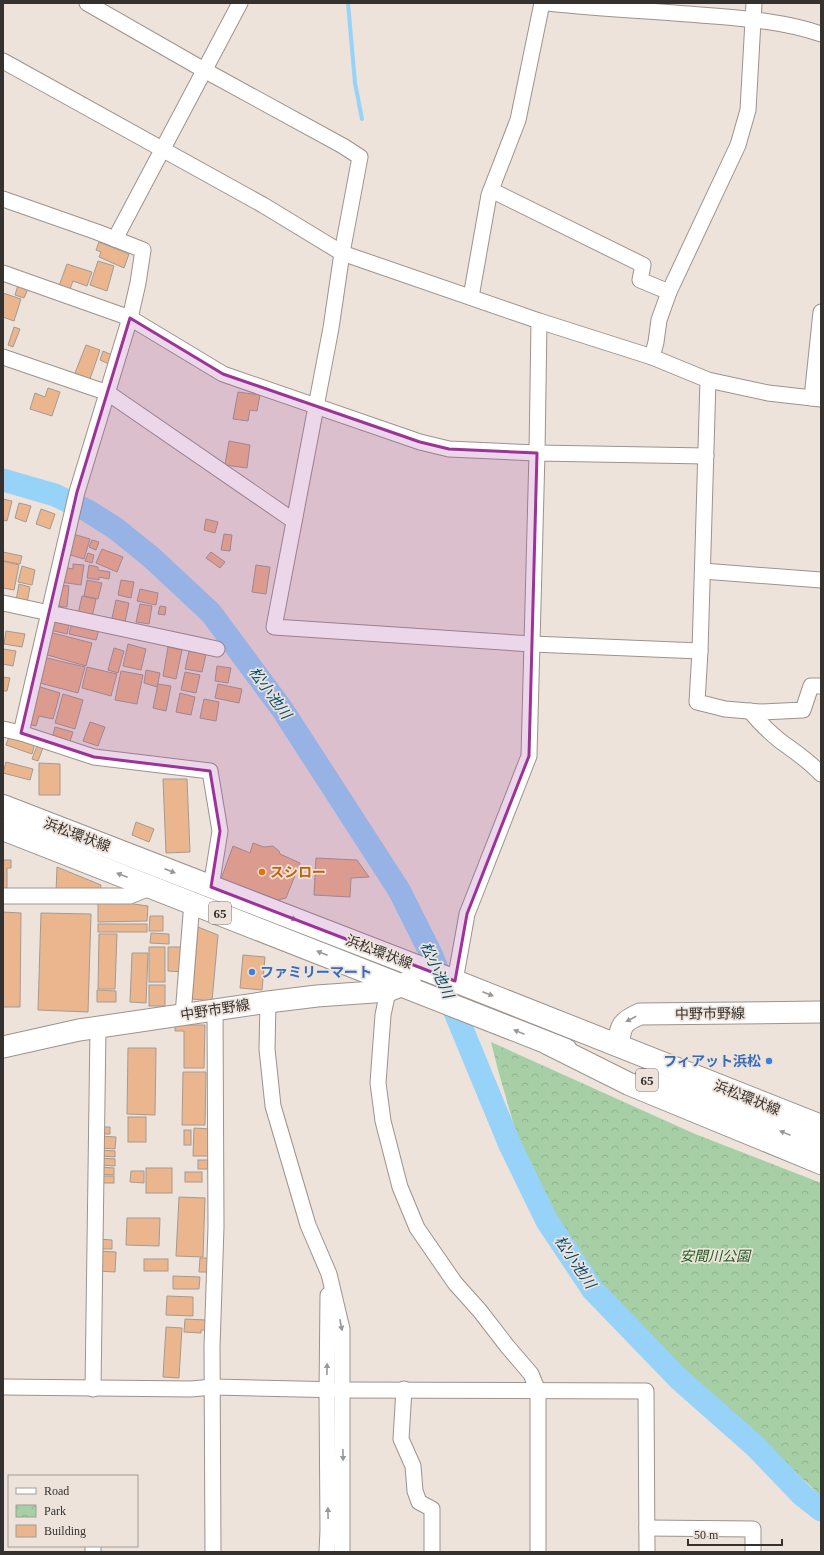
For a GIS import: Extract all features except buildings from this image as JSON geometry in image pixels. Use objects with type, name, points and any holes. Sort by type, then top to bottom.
[{"type":"main road","name":"浜松環状線","points":[[3,806],[618,1045],[745,1097],[821,1126]]},
{"type":"main road","name":"浜松環状線","points":[[3,829],[192,902],[396,988],[436,998],[549,1044],[767,1125],[821,1147]]},
{"type":"main road","points":[[396,988],[423,969]]},
{"type":"main road","name":"中野市野線","points":[[3,1047],[98,1027],[268,1002],[396,988]]},
{"type":"main road","name":"中野市野線","points":[[618,1045],[622,1026],[629,1019],[640,1014],[821,1012]]},
{"type":"main road","points":[[549,1044],[629,1084],[821,1163]]},
{"type":"main road","name":"65","points":[[745,1097],[821,1116]]},
{"type":"street","points":[[86,3],[343,146],[360,157],[342,253],[331,328],[274,627],[532,644],[700,651]]},
{"type":"street","points":[[115,239],[240,3]]},
{"type":"street","points":[[471,297],[491,190],[518,120],[542,3]]},
{"type":"street","points":[[548,3],[753,20],[805,28],[821,34]]},
{"type":"street","points":[[652,357],[659,320],[670,292],[738,145],[748,110],[754,3]]},
{"type":"street","points":[[4,64],[263,205],[342,253],[540,321],[652,357],[708,380],[768,393],[816,398],[821,312]]},
{"type":"street","points":[[491,190],[643,265],[640,280],[670,292]]},
{"type":"street","points":[[3,199],[143,250],[138,283],[130,318],[72,511],[21,733]]},
{"type":"street","points":[[3,274],[130,318],[223,374],[420,442],[449,449],[537,453],[706,456]]},
{"type":"street","points":[[453,981],[467,914],[529,756],[540,321]]},
{"type":"street","points":[[3,357],[108,393],[294,521]]},
{"type":"street","points":[[708,380],[703,571],[697,702],[725,708],[760,712],[803,710],[811,686],[821,686]]},
{"type":"street","points":[[703,571],[821,580]]},
{"type":"street","points":[[3,603],[217,649]]},
{"type":"street","points":[[750,711],[760,724],[779,740],[810,762],[821,774]]},
{"type":"street","points":[[3,729],[21,733],[94,757],[210,771],[220,831],[211,887]]},
{"type":"street","points":[[3,896],[130,896],[152,887]]},
{"type":"street","points":[[183,1015],[192,902]]},
{"type":"street","points":[[396,988],[383,1015],[378,1083],[383,1121],[400,1187],[417,1228],[455,1282],[531,1374],[538,1391],[538,1552]]},
{"type":"street","points":[[268,1002],[267,1049],[273,1106],[308,1226],[329,1274],[342,1330],[342,1552]]},
{"type":"street","points":[[213,1552],[212,1347],[216,1227],[215,1010]]},
{"type":"street","points":[[93,1389],[98,1027]]},
{"type":"street","points":[[327,1552],[329,1274]]},
{"type":"street","points":[[3,1387],[93,1389],[191,1389],[213,1387],[342,1390],[404,1389],[646,1391],[647,1552]]},
{"type":"street","points":[[404,1389],[401,1439],[413,1466],[415,1492],[419,1502],[432,1508],[432,1552]]},
{"type":"street","points":[[647,1528],[753,1528],[754,1552]]},
{"type":"highlighted area","points":[[130,318],[223,374],[420,442],[449,449],[537,453],[529,756],[467,914],[455,981],[211,887],[220,831],[210,771],[94,757],[21,733],[77,492]]},
{"type":"green space","name":"安間川公園","points":[[491,1042],[695,1134],[821,1183],[821,1496],[735,1415],[648,1339],[604,1292],[570,1243],[543,1190],[515,1129]]},
{"type":"waterway","points":[[348,3],[355,83],[362,119]]},
{"type":"waterway","name":"松小池川","points":[[3,480],[55,495],[88,511],[115,528],[151,557],[211,613],[282,709],[399,890],[431,954],[510,1145],[547,1221],[593,1290],[679,1379],[755,1446],[802,1495],[821,1510]]},
{"type":"place","name":"スシロー","points":[[262,872]]},
{"type":"place","name":"ファミリーマート","points":[[252,972]]},
{"type":"place","name":"フィアット浜松","points":[[769,1061]]}]
